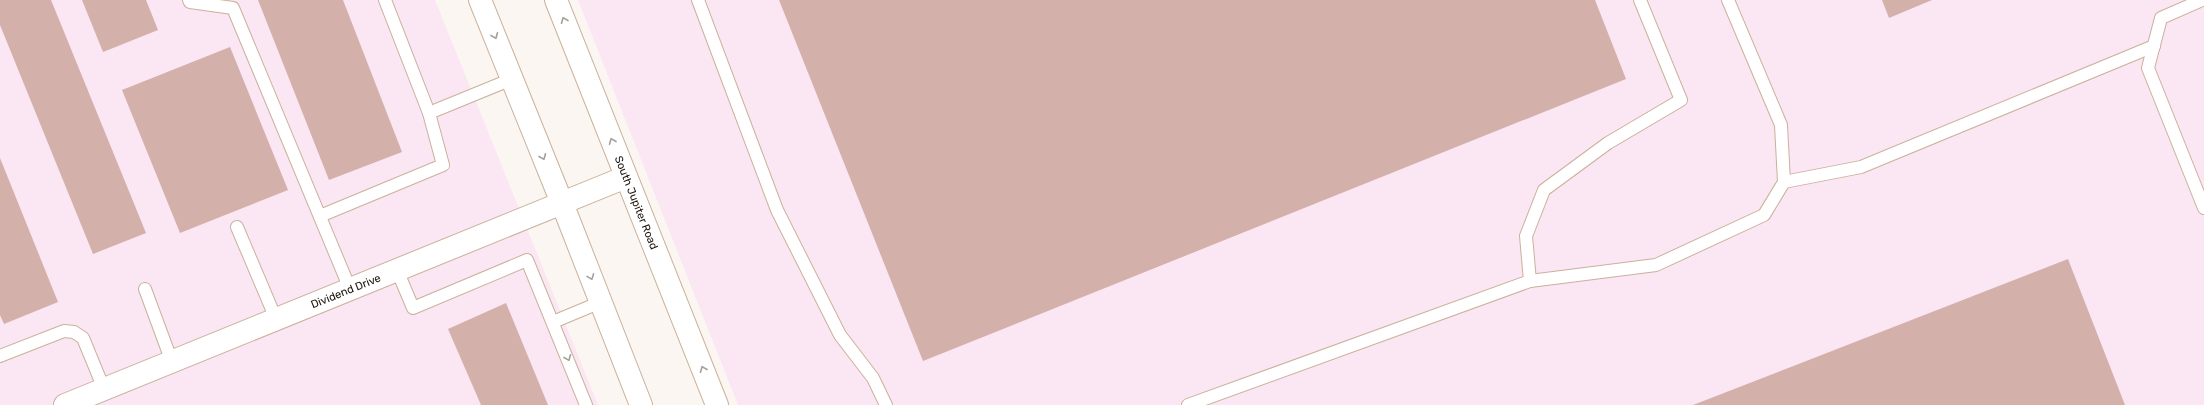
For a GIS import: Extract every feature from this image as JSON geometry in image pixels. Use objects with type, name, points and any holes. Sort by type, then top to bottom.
[{"type":"main road","points":[[480,0],[562,203],[641,405]]},
{"type":"main road","name":"South Jupiter Road","points":[[556,0],[717,405]]},
{"type":"main road","name":"Dividend Drive","points":[[76,403],[104,389],[626,177]]},
{"type":"lane","points":[[189,0],[190,2],[233,8],[350,289]]},
{"type":"lane","points":[[320,216],[443,165],[429,113],[386,0]]},
{"type":"lane","points":[[698,0],[777,210],[840,335],[873,378],[886,405]]},
{"type":"lane","points":[[1530,281],[1526,236],[1544,190],[1608,143],[1680,100],[1640,0]]},
{"type":"lane","points":[[1188,405],[1530,281],[1656,265],[1764,214],[1784,182],[1781,125],[1728,0]]},
{"type":"lane","points":[[2202,0],[2161,18],[2148,68],[2204,208]]},
{"type":"lane","points":[[1784,182],[1861,167],[2154,46]]},
{"type":"lane","points":[[429,113],[512,79]]},
{"type":"lane","points":[[237,227],[276,319]]},
{"type":"lane","points":[[397,270],[413,308],[527,260],[586,405]]},
{"type":"lane","points":[[145,289],[172,362]]},
{"type":"lane","points":[[553,322],[600,302]]},
{"type":"lane","points":[[0,356],[64,331],[74,332],[83,338],[104,389]]},
{"type":"shaded area","points":[[0,0],[435,0],[598,405],[0,405]]},
{"type":"shaded area","points":[[578,0],[2204,0],[2204,405],[738,405]]},
{"type":"building","points":[[0,0],[51,0],[146,233],[93,254],[0,25]]},
{"type":"building","points":[[82,0],[146,0],[158,30],[103,52]]},
{"type":"building","points":[[258,0],[343,0],[402,152],[329,180]]},
{"type":"building","points":[[779,0],[1595,0],[1626,79],[923,361]]},
{"type":"building","points":[[1882,0],[1932,0],[1889,18]]},
{"type":"building","points":[[230,47],[288,190],[180,233],[122,90]]},
{"type":"building","points":[[0,158],[58,302],[4,324],[0,315]]},
{"type":"building","points":[[2068,259],[2125,405],[1693,405]]},
{"type":"building","points":[[506,303],[548,405],[481,405],[448,329]]}]
